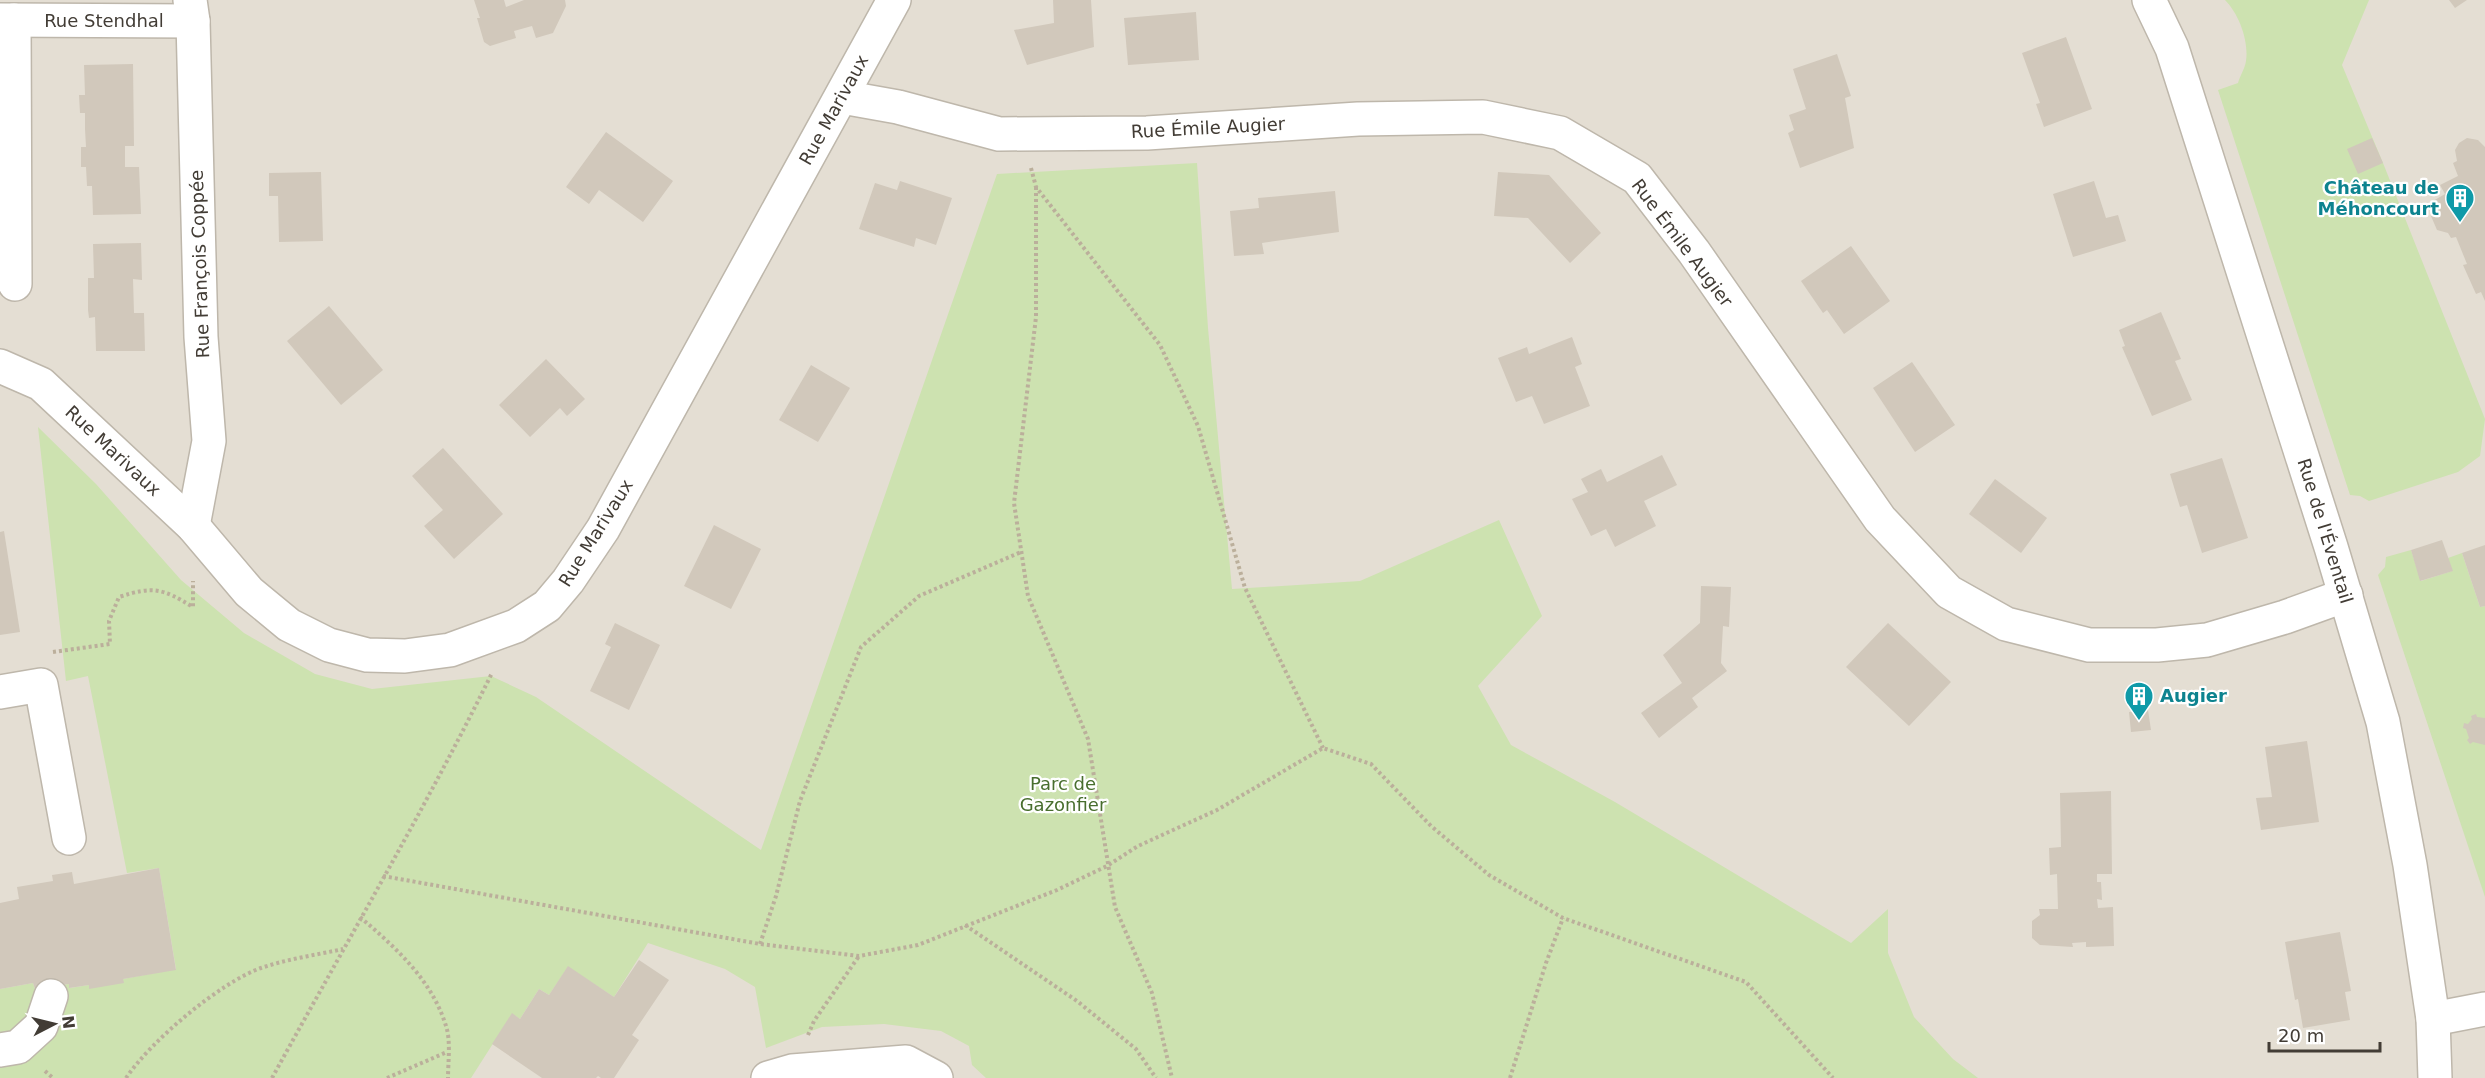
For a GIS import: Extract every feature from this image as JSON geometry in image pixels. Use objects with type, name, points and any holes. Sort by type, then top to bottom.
[{"type":"street","name":"Rue Marivaux","points":[[0,366],[41,384],[194,526],[249,592],[289,625],[329,645],[367,655],[405,656],[450,650],[516,626],[547,606],[568,581],[603,528],[894,0]]},
{"type":"street","name":"Rue de l'Éventail","points":[[2149,0],[2172,48],[2346,596],[2382,722],[2410,865],[2433,1019],[2435,1078]]},
{"type":"street","name":"Rue Stendhal","points":[[15,284],[7,20],[192,11]]},
{"type":"street","name":"Rue François Coppée","points":[[192,11],[201,337],[209,441],[194,526]]},
{"type":"street","name":"Rue Émile Augier","points":[[842,97],[898,107],[999,134],[1147,133],[1358,119],[1483,117],[1560,133],[1637,178],[1694,252],[1880,519],[1948,592],[2006,624],[2090,645],[2157,645],[2207,640],[2346,596]]},
{"type":"street","points":[[0,692],[41,685],[69,838]]},
{"type":"street","points":[[0,1050],[18,1047],[41,1026],[51,996]]},
{"type":"street","points":[[2433,1019],[2485,1010]]},
{"type":"street","points":[[780,1075],[906,1062],[936,1078]]},
{"type":"path","points":[[1020,133],[1036,187],[1036,317],[1014,503],[1028,596],[1088,739],[1115,908],[1152,993],[1172,1078]]},
{"type":"path","points":[[1036,187],[1160,345],[1198,426],[1245,588],[1323,748],[1371,764],[1431,826],[1489,875],[1563,918],[1746,982],[1833,1078]]},
{"type":"path","points":[[41,685],[41,654],[110,644],[109,621],[118,597],[145,588],[174,595],[194,607],[194,526]]},
{"type":"path","points":[[760,944],[776,896],[800,801],[861,647],[919,596],[1021,552]]},
{"type":"path","points":[[272,1078],[360,917],[443,773],[516,626]]},
{"type":"path","points":[[383,876],[760,944],[859,956],[918,945],[964,925],[1057,891],[1107,866],[1138,846],[1217,810],[1323,748]]},
{"type":"path","points":[[360,917],[405,956],[432,994],[447,1028],[448,1078]]},
{"type":"path","points":[[1510,1078],[1546,963],[1563,918]]},
{"type":"path","points":[[964,925],[1077,1001],[1136,1049],[1156,1078]]},
{"type":"path","points":[[126,1078],[136,1064],[202,1001],[260,968],[343,949]]},
{"type":"path","points":[[780,1075],[859,956]]},
{"type":"path","points":[[387,1078],[447,1051]]},
{"type":"shaded area","points":[[0,0],[2485,0],[2485,1078],[0,1078]]},
{"type":"green space","points":[[2225,0],[2369,0],[2342,65],[2485,419],[2480,456],[2458,472],[2369,501],[2360,496],[2350,495],[2218,90],[2238,83],[2245,66],[2247,53],[2242,28],[2235,13]]},
{"type":"green space","name":"Parc de Gazonfier","points":[[1197,163],[1208,328],[1232,589],[1360,581],[1499,520],[1542,616],[1478,686],[1511,745],[1615,802],[1851,943],[1888,909],[1888,953],[1914,1017],[1953,1059],[1978,1078],[986,1078],[972,1065],[969,1046],[941,1031],[884,1024],[822,1027],[766,1048],[755,987],[725,969],[648,943],[614,997],[568,967],[549,995],[539,989],[520,1019],[512,1014],[471,1078],[0,1078],[0,989],[33,983],[35,989],[69,984],[70,988],[89,985],[89,988],[176,969],[159,868],[127,873],[88,676],[66,681],[38,427],[96,484],[181,580],[244,633],[315,674],[372,689],[491,676],[536,697],[761,850],[997,174]]},
{"type":"green space","points":[[2411,550],[2421,581],[2452,571],[2448,558],[2462,553],[2480,607],[2485,606],[2485,897],[2378,575],[2385,567],[2386,557]]},
{"type":"building","points":[[474,0],[504,0],[506,7],[524,0],[565,0],[566,6],[553,33],[536,38],[532,26],[514,31],[516,38],[490,46],[484,42]]},
{"type":"building","points":[[1053,0],[1091,0],[1094,47],[1027,65],[1014,30],[1054,23]]},
{"type":"building","points":[[2449,0],[2467,0],[2455,8]]},
{"type":"building","points":[[1196,12],[1199,60],[1128,65],[1124,18]]},
{"type":"building","points":[[2066,37],[2092,109],[2044,127],[2036,104],[2040,103],[2022,53]]},
{"type":"building","points":[[1837,54],[1851,96],[1845,98],[1854,148],[1800,168],[1788,133],[1794,130],[1789,115],[1806,109],[1793,69]]},
{"type":"building","points":[[133,64],[134,146],[125,146],[125,167],[139,167],[141,214],[93,215],[92,186],[87,186],[86,167],[81,167],[81,147],[86,147],[85,113],[80,113],[79,95],[85,95],[84,65]]},
{"type":"building","points":[[606,132],[673,181],[643,222],[599,190],[589,204],[566,187]]},
{"type":"building","points":[[2372,138],[2383,163],[2358,174],[2347,149]]},
{"type":"building","name":"Château de Méhoncourt","points":[[2467,138],[2478,140],[2485,147],[2485,301],[2481,292],[2476,294],[2463,265],[2467,264],[2456,237],[2451,238],[2448,233],[2437,230],[2431,216],[2435,206],[2433,201],[2445,194],[2440,185],[2458,176],[2453,163],[2457,161],[2455,150],[2459,143]]},
{"type":"building","points":[[321,172],[323,241],[279,242],[278,196],[269,196],[269,173]]},
{"type":"building","points":[[1498,172],[1549,175],[1601,233],[1570,263],[1528,218],[1494,216]]},
{"type":"building","points":[[900,181],[952,198],[936,245],[916,238],[914,247],[859,229],[875,183],[897,190]]},
{"type":"building","points":[[2094,181],[2106,218],[2118,215],[2126,241],[2073,257],[2053,194]]},
{"type":"building","points":[[1335,191],[1339,232],[1262,243],[1264,254],[1234,256],[1230,211],[1259,208],[1258,198]]},
{"type":"building","points":[[141,243],[142,280],[133,279],[134,313],[144,313],[145,351],[96,351],[95,317],[89,318],[88,310],[88,278],[94,278],[93,244]]},
{"type":"building","points":[[1851,246],[1890,301],[1844,334],[1827,310],[1823,313],[1801,281]]},
{"type":"building","points":[[329,306],[383,370],[341,405],[287,341]]},
{"type":"building","points":[[2161,312],[2181,359],[2175,361],[2192,400],[2152,416],[2122,347],[2125,346],[2119,330]]},
{"type":"building","points":[[1572,337],[1582,364],[1575,367],[1590,406],[1544,424],[1532,396],[1516,402],[1498,358],[1527,347],[1529,354]]},
{"type":"building","points":[[546,359],[585,399],[567,416],[560,408],[530,437],[499,405]]},
{"type":"building","points":[[1912,362],[1955,425],[1915,452],[1873,388]]},
{"type":"building","points":[[811,365],[850,388],[818,442],[779,420]]},
{"type":"building","points":[[443,448],[503,514],[454,559],[424,526],[443,510],[412,476]]},
{"type":"building","points":[[1662,455],[1677,485],[1644,501],[1656,526],[1615,547],[1606,529],[1591,536],[1572,499],[1588,492],[1581,479],[1601,469],[1607,482]]},
{"type":"building","points":[[2222,458],[2248,538],[2202,553],[2187,505],[2180,507],[2170,474]]},
{"type":"building","points":[[1995,479],[2047,518],[2021,553],[1969,514]]},
{"type":"building","points":[[714,525],[761,549],[731,609],[684,586]]},
{"type":"building","points":[[4,531],[20,632],[0,635],[0,532]]},
{"type":"building","points":[[2442,540],[2453,571],[2420,581],[2411,550]]},
{"type":"building","points":[[2485,545],[2485,606],[2480,607],[2462,553]]},
{"type":"building","points":[[1701,586],[1731,587],[1729,627],[1723,626],[1721,663],[1727,671],[1692,698],[1698,707],[1659,738],[1641,713],[1682,683],[1663,655],[1700,623]]},
{"type":"building","points":[[615,623],[660,645],[629,710],[590,691],[611,647],[605,644]]},
{"type":"building","points":[[1888,623],[1951,682],[1909,726],[1846,667]]},
{"type":"building","name":"Augier","points":[[2148,710],[2151,730],[2131,732],[2129,712]]},
{"type":"building","points":[[2476,714],[2477,717],[2485,718],[2485,745],[2473,742],[2470,744],[2467,740],[2469,738],[2466,729],[2463,728],[2464,723],[2468,724],[2472,719],[2471,716]]},
{"type":"building","points":[[2307,741],[2319,822],[2261,830],[2256,798],[2272,797],[2265,747]]},
{"type":"building","points":[[2111,791],[2112,874],[2097,874],[2097,882],[2101,882],[2102,900],[2097,899],[2098,908],[2113,907],[2114,946],[2086,947],[2086,942],[2072,943],[2073,947],[2040,945],[2032,938],[2032,921],[2040,915],[2039,909],[2058,909],[2057,874],[2050,875],[2049,848],[2061,847],[2060,793]]},
{"type":"building","points":[[159,868],[176,970],[123,979],[124,983],[89,989],[89,985],[69,988],[69,984],[35,989],[33,983],[0,989],[0,903],[19,899],[17,887],[53,881],[52,875],[72,872],[74,884]]},
{"type":"building","points":[[2340,932],[2351,991],[2345,992],[2350,1020],[2303,1028],[2298,999],[2295,1000],[2285,942]]},
{"type":"building","points":[[639,960],[669,980],[632,1035],[639,1040],[614,1078],[598,1076],[596,1078],[542,1078],[492,1044],[512,1013],[520,1019],[539,989],[549,995],[568,966],[614,997]]},
{"type":"place","name":"Château de Méhoncourt","points":[[2460,224]]},
{"type":"place","name":"Augier","points":[[2139,722]]}]
